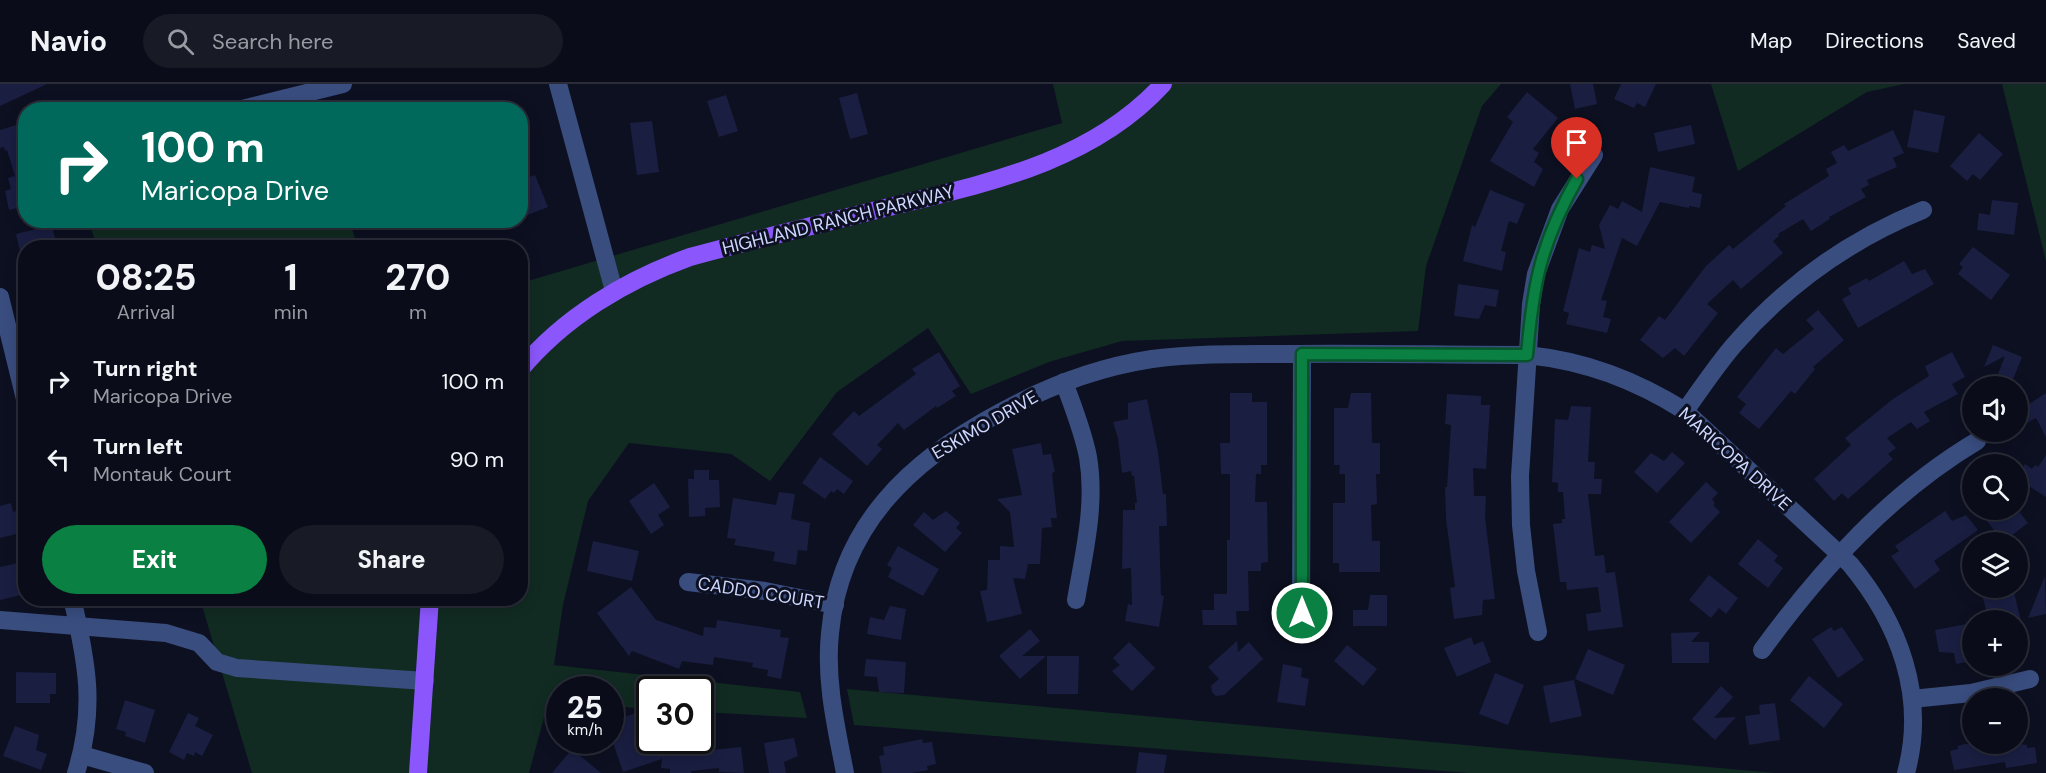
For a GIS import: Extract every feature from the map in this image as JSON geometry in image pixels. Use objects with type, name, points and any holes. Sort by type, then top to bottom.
[{"type":"main road","name":"HIGHLAND RANCH PARKWAY","points":[[528,362],[570,322],[614,291],[666,265],[990,182],[1042,164],[1074,150],[1112,128],[1163,84]]},
{"type":"main road","points":[[418,773],[430,606]]},
{"type":"street","points":[[271,102],[344,84]]},
{"type":"street","points":[[558,84],[614,291]]},
{"type":"street","points":[[1538,632],[1526,571],[1521,525],[1520,476],[1527,355],[1535,284],[1546,241],[1560,209],[1594,155]]},
{"type":"street","points":[[1684,411],[1732,347],[1791,287],[1824,262],[1862,238],[1923,210]]},
{"type":"street","points":[[0,297],[18,370]]},
{"type":"street","points":[[1302,354],[1302,613]]},
{"type":"street","name":"MARICOPA DRIVE","points":[[1064,382],[1107,368],[1151,359],[1195,355],[1527,355],[1588,365],[1621,376],[1654,392],[1684,411],[1841,554],[1871,588],[1899,642],[1907,670],[1912,699],[1912,737],[1906,773]]},
{"type":"street","points":[[1064,382],[1088,458],[1091,488],[1090,519],[1076,600]]},
{"type":"street","name":"ESKIMO DRIVE","points":[[845,773],[831,695],[828,663],[835,605],[843,574],[856,545],[891,493],[939,448],[988,418],[1064,382]]},
{"type":"street","points":[[1762,650],[1791,610],[1885,508],[1917,481],[1976,442]]},
{"type":"street","name":"CADDO COURT","points":[[688,582],[765,591],[835,605]]},
{"type":"street","points":[[74,606],[87,667],[89,697],[87,727],[76,773]]},
{"type":"street","points":[[0,620],[166,633],[199,643],[217,662],[237,669],[425,681]]},
{"type":"street","points":[[1912,699],[1971,693],[2030,679]]},
{"type":"street","points":[[82,755],[145,773]]},
{"type":"green space","points":[[1053,84],[1501,84],[1482,106],[1426,266],[1418,331],[1122,341],[1049,362],[971,394],[928,328],[837,392],[770,481],[731,454],[629,443],[588,501],[563,605],[554,665],[654,676],[636,676],[636,708],[624,707],[624,676],[546,676],[546,710],[529,773],[252,773],[202,606],[528,606],[528,281],[1062,123]]},
{"type":"green space","points":[[1711,84],[1904,84],[1867,92],[1738,171]]},
{"type":"green space","points":[[2002,84],[2046,84],[2046,261]]},
{"type":"green space","points":[[91,228],[352,228],[355,240],[95,240]]},
{"type":"green space","points":[[714,683],[800,692],[807,718],[714,713]]},
{"type":"green space","points":[[847,689],[1775,773],[1469,773],[854,725]]},
{"type":"building","points":[[0,84],[47,84],[0,106]]},
{"type":"building","points":[[1570,84],[1593,84],[1597,104],[1575,109]]},
{"type":"building","points":[[1621,84],[1656,84],[1645,107],[1637,103],[1634,108],[1614,99]]},
{"type":"building","points":[[1527,92],[1558,118],[1533,149],[1539,153],[1534,162],[1543,169],[1534,187],[1490,161],[1513,122],[1507,117]]},
{"type":"building","points":[[857,93],[868,134],[850,139],[839,98]]},
{"type":"building","points":[[726,95],[738,131],[719,137],[707,101]]},
{"type":"building","points":[[1914,110],[1945,116],[1938,153],[1907,147]]},
{"type":"building","points":[[652,121],[659,172],[637,175],[630,123]]},
{"type":"building","points":[[18,124],[18,208],[9,210],[5,191],[11,189],[8,178],[15,176],[7,150],[5,151],[4,147],[0,148],[0,130]]},
{"type":"building","points":[[1691,125],[1695,144],[1658,152],[1654,133]]},
{"type":"building","points":[[1893,130],[1904,153],[1893,158],[1897,167],[1867,180],[1869,185],[1861,189],[1866,197],[1829,217],[1830,219],[1811,231],[1803,219],[1778,234],[1779,236],[1773,241],[1783,253],[1741,289],[1733,280],[1707,304],[1718,313],[1684,356],[1675,348],[1663,358],[1640,340],[1659,316],[1665,320],[1706,266],[1729,245],[1733,249],[1786,206],[1784,204],[1829,176],[1826,169],[1837,163],[1831,152],[1844,145],[1848,151]]},
{"type":"building","points":[[1979,133],[2003,154],[1980,180],[1973,174],[1967,181],[1950,166]]},
{"type":"building","points":[[1650,167],[1695,177],[1692,192],[1702,194],[1700,208],[1660,202],[1637,246],[1622,238],[1601,300],[1607,301],[1603,317],[1611,319],[1607,333],[1566,324],[1569,313],[1563,311],[1579,248],[1590,252],[1592,245],[1605,249],[1599,225],[1610,205],[1618,209],[1622,201],[1642,212]]},
{"type":"building","points":[[535,175],[548,207],[528,215],[528,177]]},
{"type":"building","points":[[1490,190],[1525,204],[1517,224],[1509,221],[1501,251],[1506,252],[1502,271],[1463,261],[1472,225],[1475,227]]},
{"type":"building","points":[[1992,200],[2018,203],[2014,235],[1977,230],[1979,213],[1990,215]]},
{"type":"building","points":[[40,228],[53,228],[55,240],[18,240],[18,242],[16,234]]},
{"type":"building","points":[[1973,247],[2010,275],[1991,300],[1958,274],[1963,267],[1959,264]]},
{"type":"building","points":[[1904,261],[1912,274],[1925,269],[1934,284],[1858,328],[1842,299],[1851,294],[1848,288],[1867,278],[1869,281]]},
{"type":"building","points":[[1458,284],[1499,290],[1496,307],[1485,305],[1479,319],[1454,316]]},
{"type":"building","points":[[1818,310],[1844,340],[1813,367],[1815,369],[1795,394],[1791,391],[1759,429],[1739,413],[1746,404],[1737,397],[1776,348],[1783,354],[1814,329],[1806,320]]},
{"type":"building","points":[[1993,345],[2022,357],[2014,376],[1997,376],[2005,356],[1984,367]]},
{"type":"building","points":[[939,352],[960,386],[952,391],[956,396],[937,408],[936,406],[904,430],[898,423],[877,445],[882,449],[867,466],[832,434],[854,411],[859,416],[916,374],[912,369]]},
{"type":"building","points":[[1952,352],[1964,376],[1952,384],[1958,394],[1924,412],[1930,421],[1917,429],[1911,422],[1887,438],[1896,448],[1888,454],[1893,459],[1848,499],[1842,493],[1834,501],[1814,479],[1851,445],[1845,438],[1893,399],[1929,376],[1925,366]]},
{"type":"building","points":[[1230,393],[1252,393],[1252,402],[1267,402],[1267,465],[1261,465],[1261,474],[1256,474],[1255,502],[1267,502],[1268,562],[1261,563],[1261,571],[1248,571],[1249,611],[1236,611],[1237,625],[1203,625],[1202,610],[1214,610],[1214,594],[1227,594],[1230,474],[1221,474],[1220,443],[1230,443]]},
{"type":"building","points":[[1351,393],[1371,393],[1372,443],[1380,443],[1380,474],[1376,474],[1377,504],[1371,505],[1372,541],[1380,541],[1380,572],[1339,572],[1339,563],[1333,563],[1333,503],[1345,503],[1345,474],[1339,474],[1340,465],[1334,465],[1334,408],[1348,408]]},
{"type":"building","points":[[2046,393],[2046,437],[2036,418],[2028,422],[2028,405]]},
{"type":"building","points":[[1447,394],[1481,396],[1481,405],[1490,405],[1486,469],[1473,468],[1474,496],[1486,496],[1485,517],[1495,599],[1483,600],[1482,615],[1454,619],[1450,588],[1455,587],[1446,519],[1445,487],[1447,487],[1451,425],[1445,424]]},
{"type":"building","points":[[1147,399],[1158,452],[1163,494],[1166,494],[1167,526],[1159,526],[1161,595],[1164,596],[1159,627],[1125,621],[1128,604],[1132,605],[1131,568],[1122,569],[1123,510],[1135,510],[1135,503],[1137,503],[1134,476],[1131,471],[1122,473],[1118,438],[1113,422],[1128,419],[1128,403]]},
{"type":"building","points":[[1571,406],[1591,407],[1588,462],[1595,462],[1594,479],[1602,479],[1601,494],[1588,494],[1595,556],[1604,555],[1606,573],[1615,572],[1623,627],[1588,631],[1586,614],[1601,612],[1598,587],[1567,590],[1566,582],[1560,582],[1553,524],[1562,523],[1562,519],[1565,519],[1563,492],[1558,492],[1558,483],[1552,482],[1555,419],[1568,420]]},
{"type":"building","points":[[1041,443],[1043,455],[1051,454],[1055,472],[1052,473],[1057,518],[1051,518],[1052,527],[1042,528],[1040,564],[1028,564],[1025,579],[1013,578],[1022,614],[987,622],[980,591],[987,590],[988,560],[1000,560],[1000,546],[1014,547],[1010,512],[997,499],[1022,495],[1012,449]]},
{"type":"building","points":[[1672,452],[1685,463],[1657,493],[1634,472],[1651,453],[1664,461]]},
{"type":"building","points":[[2046,455],[2046,497],[2028,485],[2028,466],[2032,469],[2035,465],[2038,467]]},
{"type":"building","points":[[820,457],[853,481],[844,494],[837,489],[834,493],[831,491],[825,499],[802,483]]},
{"type":"building","points":[[694,470],[709,470],[709,480],[719,480],[720,507],[705,508],[705,516],[689,517],[688,479],[694,479]]},
{"type":"building","points":[[1706,482],[1718,493],[1712,499],[1715,503],[1713,505],[1720,512],[1691,543],[1669,522]]},
{"type":"building","points":[[654,483],[670,507],[658,515],[664,525],[651,534],[629,501]]},
{"type":"building","points":[[779,492],[795,494],[791,519],[810,523],[807,551],[798,550],[796,565],[773,561],[775,552],[734,545],[736,539],[727,538],[733,498],[776,505]]},
{"type":"building","points":[[11,503],[13,512],[18,510],[18,534],[0,538],[0,506]]},
{"type":"building","points":[[946,511],[960,523],[956,528],[962,533],[945,552],[913,525],[924,512],[933,520]]},
{"type":"building","points":[[1945,511],[1952,521],[1962,517],[1962,520],[1970,520],[1978,530],[1962,532],[1962,541],[1934,561],[1940,570],[1915,589],[1891,556],[1899,551],[1895,546]]},
{"type":"building","points":[[1986,520],[2026,520],[2028,523],[2016,532],[1995,532]]},
{"type":"building","points":[[1758,539],[1778,556],[1774,561],[1783,568],[1768,588],[1738,564]]},
{"type":"building","points":[[593,541],[639,551],[632,581],[587,571]]},
{"type":"building","points":[[898,546],[939,569],[923,596],[888,577],[892,568],[887,565]]},
{"type":"building","points":[[18,563],[18,596],[0,600],[0,567]]},
{"type":"building","points":[[1709,575],[1738,598],[1726,614],[1719,608],[1711,618],[1689,600]]},
{"type":"building","points":[[2045,576],[2046,614],[2028,618]]},
{"type":"building","points":[[631,587],[656,620],[703,636],[704,627],[716,628],[717,620],[781,630],[780,637],[789,638],[781,679],[767,676],[768,670],[752,667],[753,663],[714,657],[713,665],[682,661],[679,669],[632,651],[629,656],[597,613]]},
{"type":"building","points":[[1370,595],[1387,595],[1387,626],[1353,626],[1353,610],[1368,610]]},
{"type":"building","points":[[1983,598],[2015,598],[2018,610],[1986,610]]},
{"type":"building","points":[[890,606],[906,609],[901,640],[867,634],[870,617],[884,620]]},
{"type":"building","points":[[1962,625],[1962,663],[1956,664],[1954,653],[1939,652],[1935,630]]},
{"type":"building","points":[[1831,627],[1834,631],[1842,627],[1864,660],[1838,678],[1812,639]]},
{"type":"building","points":[[1030,629],[1040,641],[1022,656],[1046,656],[1020,679],[999,656]]},
{"type":"building","points":[[1700,632],[1691,642],[1709,642],[1709,663],[1672,663],[1671,633]]},
{"type":"building","points":[[1471,637],[1474,645],[1483,641],[1491,662],[1457,677],[1444,648]]},
{"type":"building","points":[[1237,641],[1238,652],[1249,642],[1263,659],[1224,695],[1216,696],[1211,686],[1219,679],[1208,667]]},
{"type":"building","points":[[1129,642],[1155,668],[1132,691],[1112,671],[1120,665],[1113,658]]},
{"type":"building","points":[[1347,645],[1377,669],[1363,686],[1334,661]]},
{"type":"building","points":[[1588,649],[1625,665],[1613,695],[1575,679]]},
{"type":"building","points":[[1047,656],[1079,656],[1078,694],[1047,694]]},
{"type":"building","points":[[866,659],[906,662],[904,693],[879,692],[877,677],[864,676]]},
{"type":"building","points":[[1283,664],[1302,668],[1301,677],[1309,679],[1305,706],[1277,702]]},
{"type":"building","points":[[16,672],[56,673],[56,694],[50,694],[50,703],[16,703]]},
{"type":"building","points":[[1495,673],[1524,685],[1508,725],[1479,714]]},
{"type":"building","points":[[1809,676],[1843,704],[1824,728],[1790,700]]},
{"type":"building","points":[[1574,680],[1582,716],[1550,723],[1543,686]]},
{"type":"building","points":[[1721,686],[1733,697],[1714,718],[1736,717],[1715,740],[1692,719]]},
{"type":"building","points":[[125,700],[155,710],[145,743],[125,736],[126,732],[116,729]]},
{"type":"building","points":[[1775,703],[1780,740],[1749,745],[1745,716],[1760,714],[1759,705]]},
{"type":"building","points":[[188,713],[199,718],[195,726],[213,735],[202,756],[195,752],[194,756],[187,753],[184,760],[169,752]]},
{"type":"building","points":[[636,713],[636,754],[714,754],[714,750],[741,747],[744,773],[719,772],[719,768],[691,771],[691,773],[670,773],[670,769],[661,768],[662,759],[623,772],[617,754],[624,754],[624,717]]},
{"type":"building","points":[[15,726],[39,735],[36,750],[47,754],[41,770],[3,756]]},
{"type":"building","points":[[794,738],[798,756],[784,762],[786,773],[769,773],[764,743]]},
{"type":"building","points":[[922,739],[923,743],[932,742],[936,764],[927,766],[928,770],[911,773],[882,773],[879,756],[884,755],[883,747]]},
{"type":"building","points":[[1962,745],[1962,754],[2028,754],[2028,748],[2035,747],[2037,763],[2006,768],[2005,762],[1954,770],[1950,751],[1958,749],[1958,746]]},
{"type":"building","points":[[1139,752],[1167,755],[1164,773],[1136,773]]},
{"type":"building","points":[[568,754],[578,754],[601,773],[552,773]]},
{"type":"route","points":[[1302,613],[1302,354],[1527,355],[1536,274],[1546,241],[1577,179]]}]
